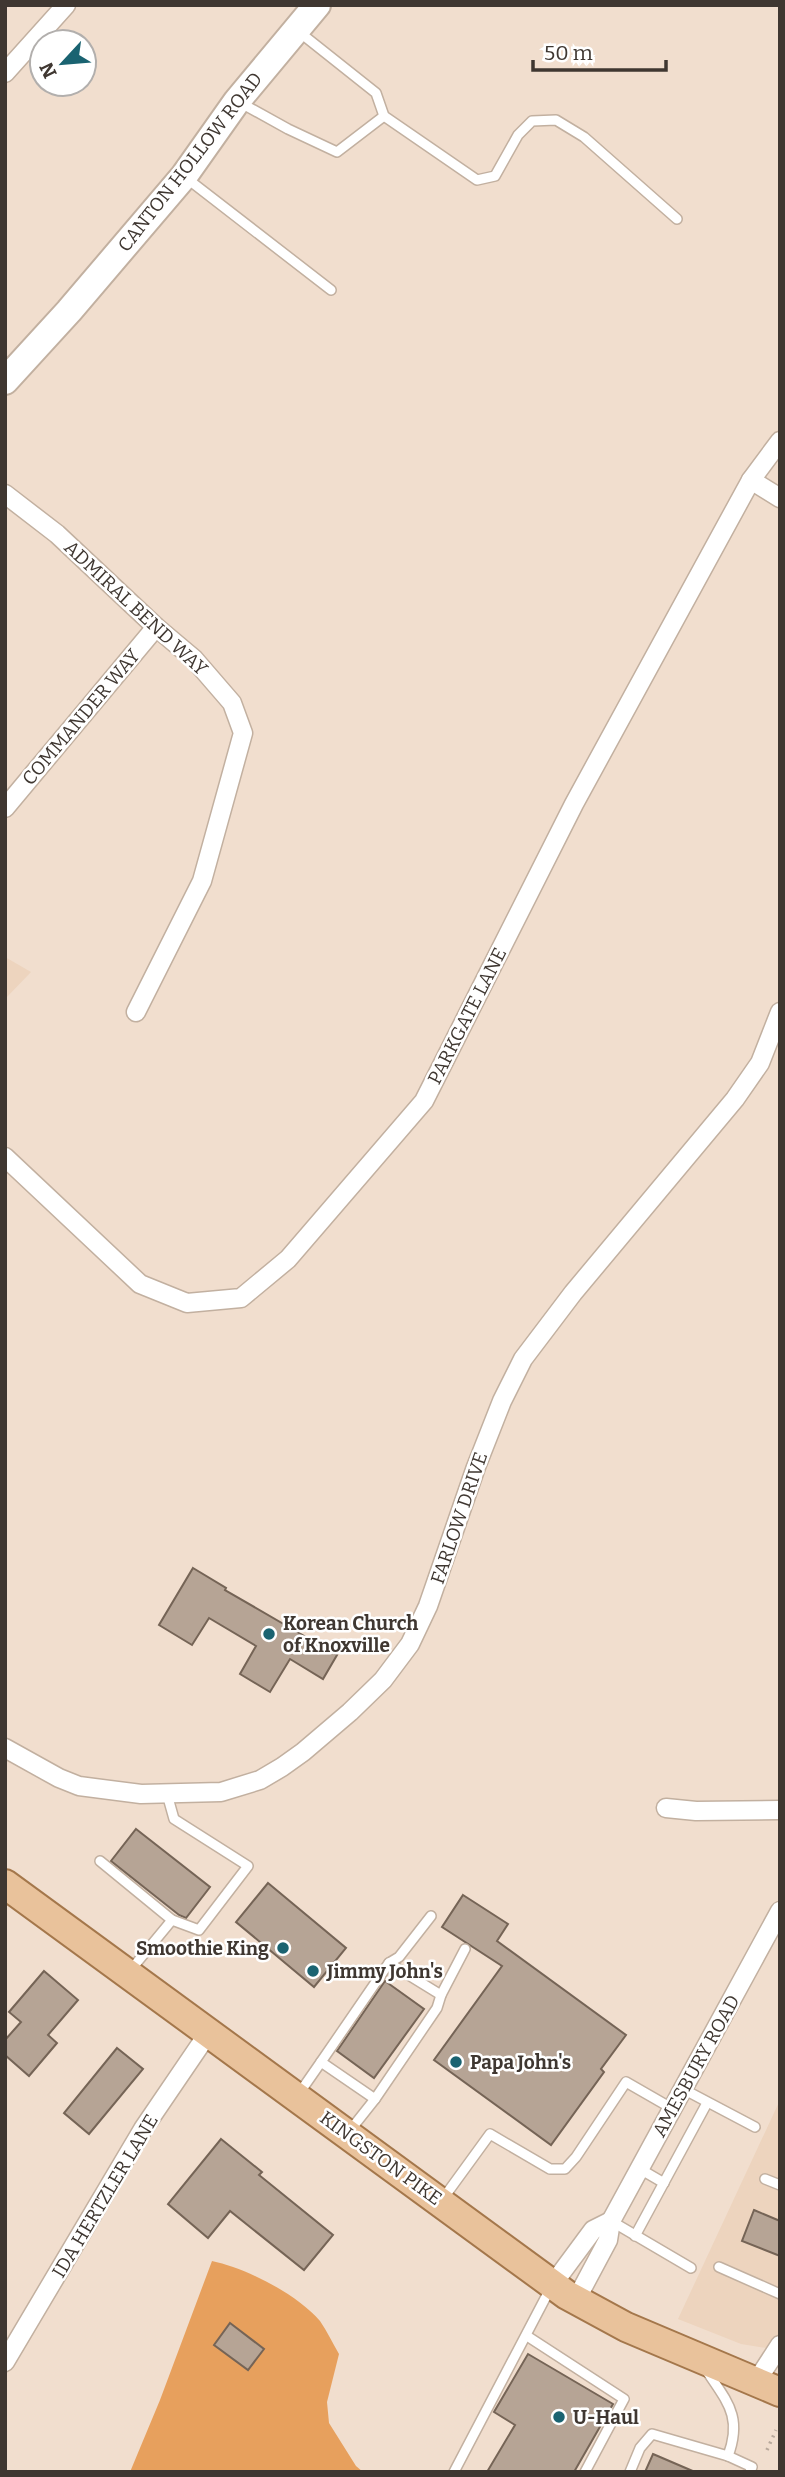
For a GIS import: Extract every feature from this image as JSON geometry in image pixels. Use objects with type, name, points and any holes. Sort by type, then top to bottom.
[{"type":"main road","name":"KINGSTON PIKE","points":[[5,1884],[576,2300],[626,2327],[768,2387]]},
{"type":"street","points":[[5,74],[66,5]]},
{"type":"street","name":"CANTON HOLLOW ROAD","points":[[5,381],[184,176],[237,101],[317,5]]},
{"type":"street","name":"PARKGATE LANE","points":[[5,1157],[141,1284],[187,1303],[241,1297],[288,1259],[424,1101],[574,804],[751,480],[780,441]]},
{"type":"street","points":[[751,480],[780,498]]},
{"type":"street","name":"ADMIRAL BEND WAY","points":[[5,494],[57,534],[194,659],[232,703],[243,733],[202,881],[136,1012]]},
{"type":"street","name":"COMMANDER WAY","points":[[5,808],[156,627]]},
{"type":"street","name":"FARLOW DRIVE","points":[[5,1748],[58,1778],[79,1786],[167,1794],[221,1792],[260,1780],[303,1752],[383,1680],[410,1644],[428,1605],[476,1467],[502,1401],[523,1359],[564,1303],[735,1099],[760,1062],[780,1012]]},
{"type":"street","points":[[666,1808],[696,1811],[780,1810]]},
{"type":"street","name":"AMESBURY ROAD","points":[[576,2300],[608,2241],[611,2221],[780,1911]]},
{"type":"street","name":"IDA HERTZLER LANE","points":[[5,2362],[143,2129],[209,2032]]},
{"type":"street","name":"AMESBURY ROAD","points":[[553,2284],[593,2230],[611,2221]]},
{"type":"street","points":[[768,2387],[780,2345]]},
{"type":"lane","points":[[297,30],[376,93],[384,116],[477,180],[495,176],[518,135],[532,121],[556,120],[583,137],[677,219]]},
{"type":"lane","points":[[237,101],[337,152],[384,116]]},
{"type":"lane","points":[[184,176],[331,290]]},
{"type":"lane","points":[[100,1861],[172,1920],[199,1930],[248,1866],[174,1819],[167,1794]]},
{"type":"lane","points":[[297,2096],[389,1963],[399,1956],[431,1916]]},
{"type":"lane","points":[[128,1974],[172,1920]]},
{"type":"lane","points":[[347,2134],[375,2099],[437,2008],[465,1949]]},
{"type":"lane","points":[[389,1963],[441,1995]]},
{"type":"lane","points":[[321,2062],[375,2099]]},
{"type":"lane","points":[[441,2203],[490,2134],[543,2165],[558,2170],[565,2169],[576,2157],[626,2082],[673,2109]]},
{"type":"lane","points":[[683,2089],[755,2127]]},
{"type":"lane","points":[[635,2235],[708,2103]]},
{"type":"lane","points":[[640,2169],[664,2183]]},
{"type":"lane","points":[[765,2179],[780,2185]]},
{"type":"lane","points":[[611,2221],[691,2268]]},
{"type":"lane","points":[[719,2267],[780,2294]]},
{"type":"lane","points":[[454,2472],[553,2284]]},
{"type":"lane","points":[[527,2336],[625,2399],[585,2472]]},
{"type":"lane","points":[[698,2357],[727,2403],[735,2425],[728,2456]]},
{"type":"lane","points":[[630,2472],[640,2448],[652,2434],[728,2456],[752,2467],[750,2472]]},
{"type":"path","points":[[767,2450],[776,2430]]},
{"type":"shaded area","points":[[5,957],[31,972],[5,999]]},
{"type":"shaded area","points":[[780,2100],[780,2344],[773,2342],[766,2348],[741,2344],[678,2319]]},
{"type":"shaded area","points":[[212,2261],[270,2283],[298,2301],[320,2321],[339,2354],[327,2402],[329,2423],[356,2466],[363,2472],[130,2472]]},
{"type":"building","name":"Korean Church of Knoxville","points":[[193,1568],[226,1588],[225,1590],[337,1655],[323,1679],[290,1659],[270,1692],[240,1674],[256,1646],[209,1618],[192,1645],[159,1625]]},
{"type":"building","points":[[136,1829],[210,1887],[186,1918],[111,1861]]},
{"type":"building","points":[[268,1883],[346,1948],[314,1987],[236,1922]]},
{"type":"building","points":[[463,1895],[508,1924],[497,1941],[626,2035],[601,2069],[604,2072],[551,2145],[434,2060],[502,1966],[442,1927]]},
{"type":"building","points":[[44,1971],[78,2000],[48,2035],[57,2043],[29,2076],[5,2055],[5,2040],[21,2022],[9,2012]]},
{"type":"building","points":[[385,1981],[424,2009],[374,2078],[337,2051]]},
{"type":"building","points":[[117,2048],[143,2069],[89,2134],[64,2113]]},
{"type":"building","points":[[221,2139],[262,2172],[259,2175],[333,2235],[304,2270],[230,2211],[208,2238],[168,2204]]},
{"type":"building","points":[[754,2210],[780,2221],[780,2256],[742,2241]]},
{"type":"building","points":[[230,2323],[264,2349],[248,2370],[214,2345]]},
{"type":"building","points":[[528,2354],[613,2404],[574,2472],[487,2472],[515,2425],[494,2412]]},
{"type":"building","points":[[653,2454],[695,2472],[645,2472]]},
{"type":"place","name":"Korean Church of Knoxville","points":[[269,1634]]},
{"type":"place","name":"Smoothie King","points":[[283,1948]]},
{"type":"place","name":"Jimmy John's","points":[[313,1971]]},
{"type":"place","name":"Papa John's","points":[[456,2062]]},
{"type":"place","name":"U-Haul","points":[[559,2417]]}]
